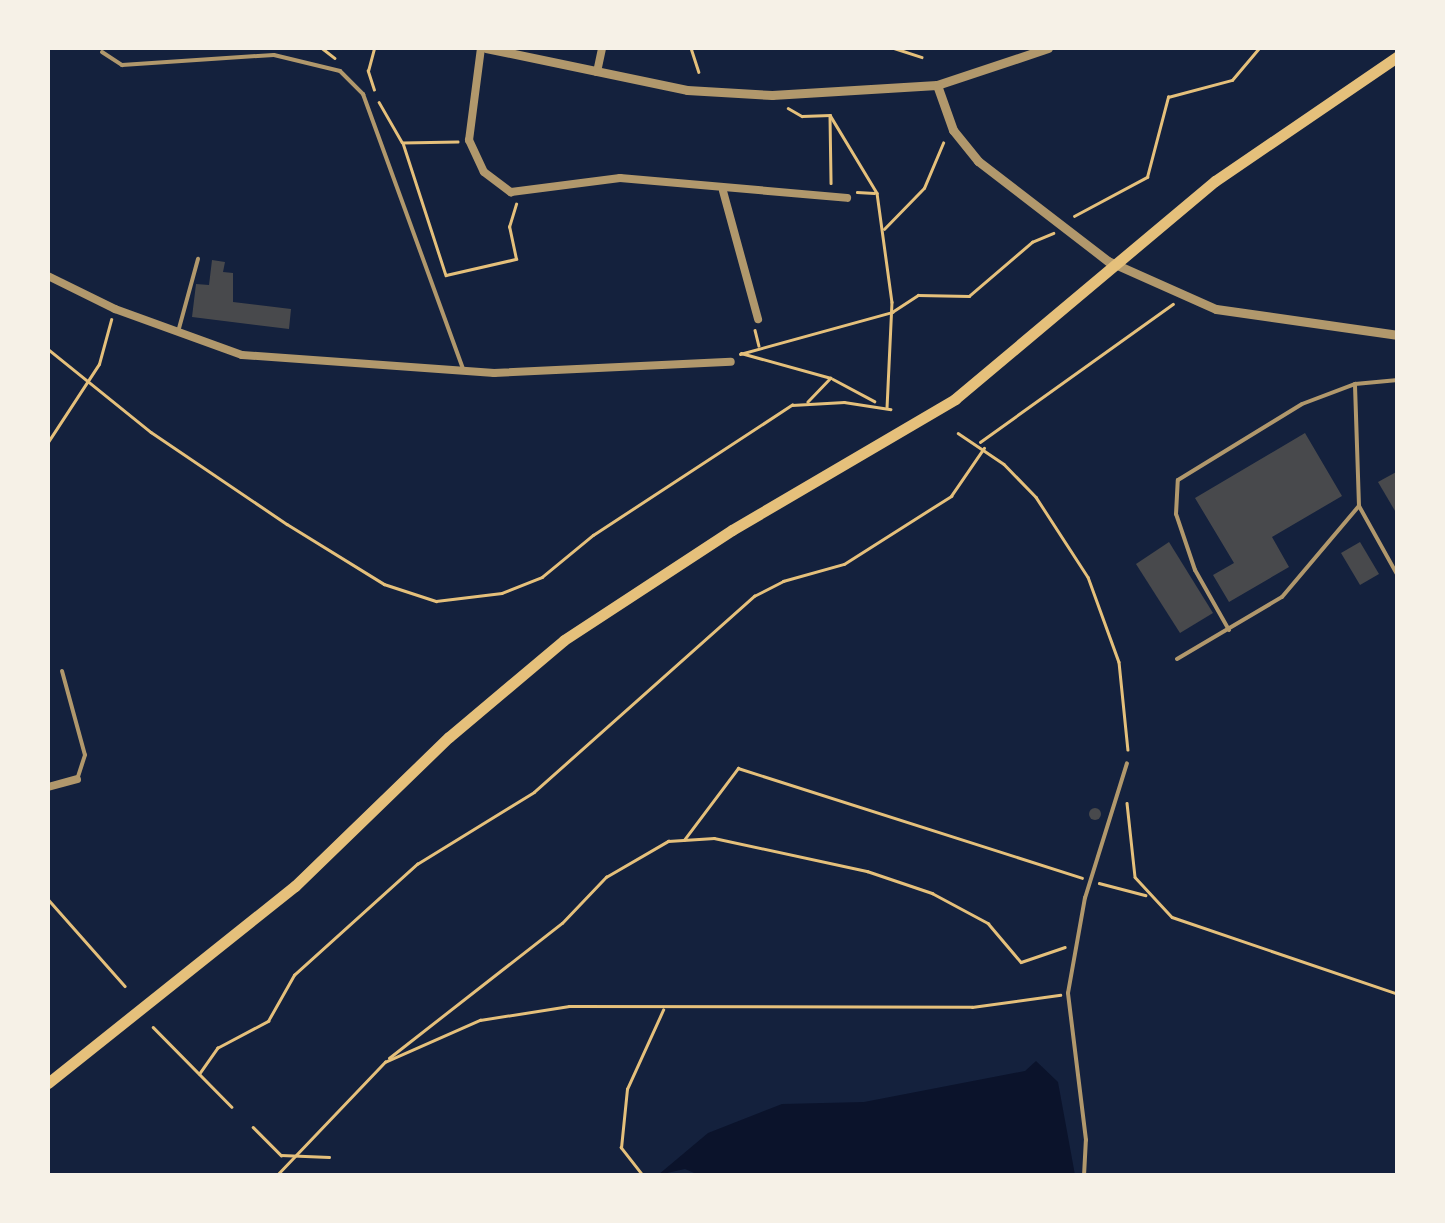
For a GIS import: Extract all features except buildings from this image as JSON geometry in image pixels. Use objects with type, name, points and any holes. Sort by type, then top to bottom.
[{"type":"main road","points":[[48,1083],[295,886],[448,737],[564,640],[732,530],[955,399],[1296,121],[1398,56]]},
{"type":"street","points":[[847,198],[620,178],[519,194],[490,180],[469,140],[484,48],[597,74],[736,94],[938,86],[1048,48]]},
{"type":"street","points":[[597,74],[602,48]]},
{"type":"street","points":[[938,86],[951,125],[986,169],[1060,229],[1182,298],[1236,313],[1398,335]]},
{"type":"street","points":[[723,190],[758,319]]},
{"type":"street","points":[[48,276],[114,310],[242,355],[494,373],[730,362]]},
{"type":"street","points":[[48,786],[77,780]]},
{"type":"lane","points":[[102,52],[122,65],[274,55],[340,72],[363,94],[464,371]]},
{"type":"lane","points":[[178,332],[198,259]]},
{"type":"lane","points":[[1229,630],[1189,552],[1176,514],[1178,480],[1302,404],[1354,384],[1398,380]]},
{"type":"lane","points":[[1354,384],[1359,506],[1398,576]]},
{"type":"lane","points":[[1177,660],[1282,598],[1359,506]]},
{"type":"lane","points":[[62,671],[82,737],[77,780]]},
{"type":"lane","points":[[1084,1176],[1086,1140],[1068,993],[1085,898],[1127,762]]},
{"type":"path","points":[[374,48],[368,70],[377,101]]},
{"type":"path","points":[[691,48],[699,72]]},
{"type":"path","points":[[894,48],[922,57]]},
{"type":"path","points":[[830,115],[877,193],[892,312],[888,409],[831,378],[741,353],[892,312],[918,295],[969,296],[1032,242],[1060,229],[1081,209],[1113,200],[1147,177],[1168,97],[1232,80],[1259,48]]},
{"type":"path","points":[[782,108],[830,115]]},
{"type":"path","points":[[830,115],[831,197]]},
{"type":"path","points":[[883,230],[924,188],[951,125]]},
{"type":"path","points":[[469,140],[403,143],[446,274],[516,259],[510,227],[519,194]]},
{"type":"path","points":[[847,198],[847,191],[877,193]]},
{"type":"path","points":[[978,443],[1182,298]]},
{"type":"path","points":[[48,442],[99,364],[114,310]]},
{"type":"path","points":[[758,319],[760,348]]},
{"type":"path","points":[[48,349],[98,390],[348,563],[384,584],[436,600],[502,593],[542,577],[593,535],[792,405],[879,404]]},
{"type":"path","points":[[807,403],[831,378]]},
{"type":"path","points":[[958,433],[978,443],[1036,497],[1088,577],[1120,662],[1128,713],[1127,762]]},
{"type":"path","points":[[200,1074],[217,1048],[268,1021],[294,975],[416,864],[534,792],[754,596],[783,580],[844,564],[951,496],[984,448]]},
{"type":"path","points":[[684,840],[738,768],[1077,876]]},
{"type":"path","points":[[1127,797],[1127,849],[1146,896]]},
{"type":"path","points":[[276,1176],[384,1062],[562,923],[606,877],[668,840],[714,838],[866,871],[932,893],[988,924],[1021,962],[1078,943]]},
{"type":"path","points":[[1101,884],[1146,896],[1172,916],[1398,994]]},
{"type":"path","points":[[48,900],[125,986]]},
{"type":"path","points":[[384,1062],[480,1020],[569,1006],[663,1010],[972,1007],[1068,993]]},
{"type":"path","points":[[643,1176],[621,1148],[627,1089],[663,1010]]},
{"type":"path","points":[[153,1027],[232,1107]]},
{"type":"path","points":[[253,1127],[281,1155],[329,1157]]},
{"type":"water","points":[[1036,1061],[1058,1082],[1075,1175],[701,1176],[685,1169],[658,1175],[708,1133],[782,1104],[864,1102],[1025,1071]]}]
